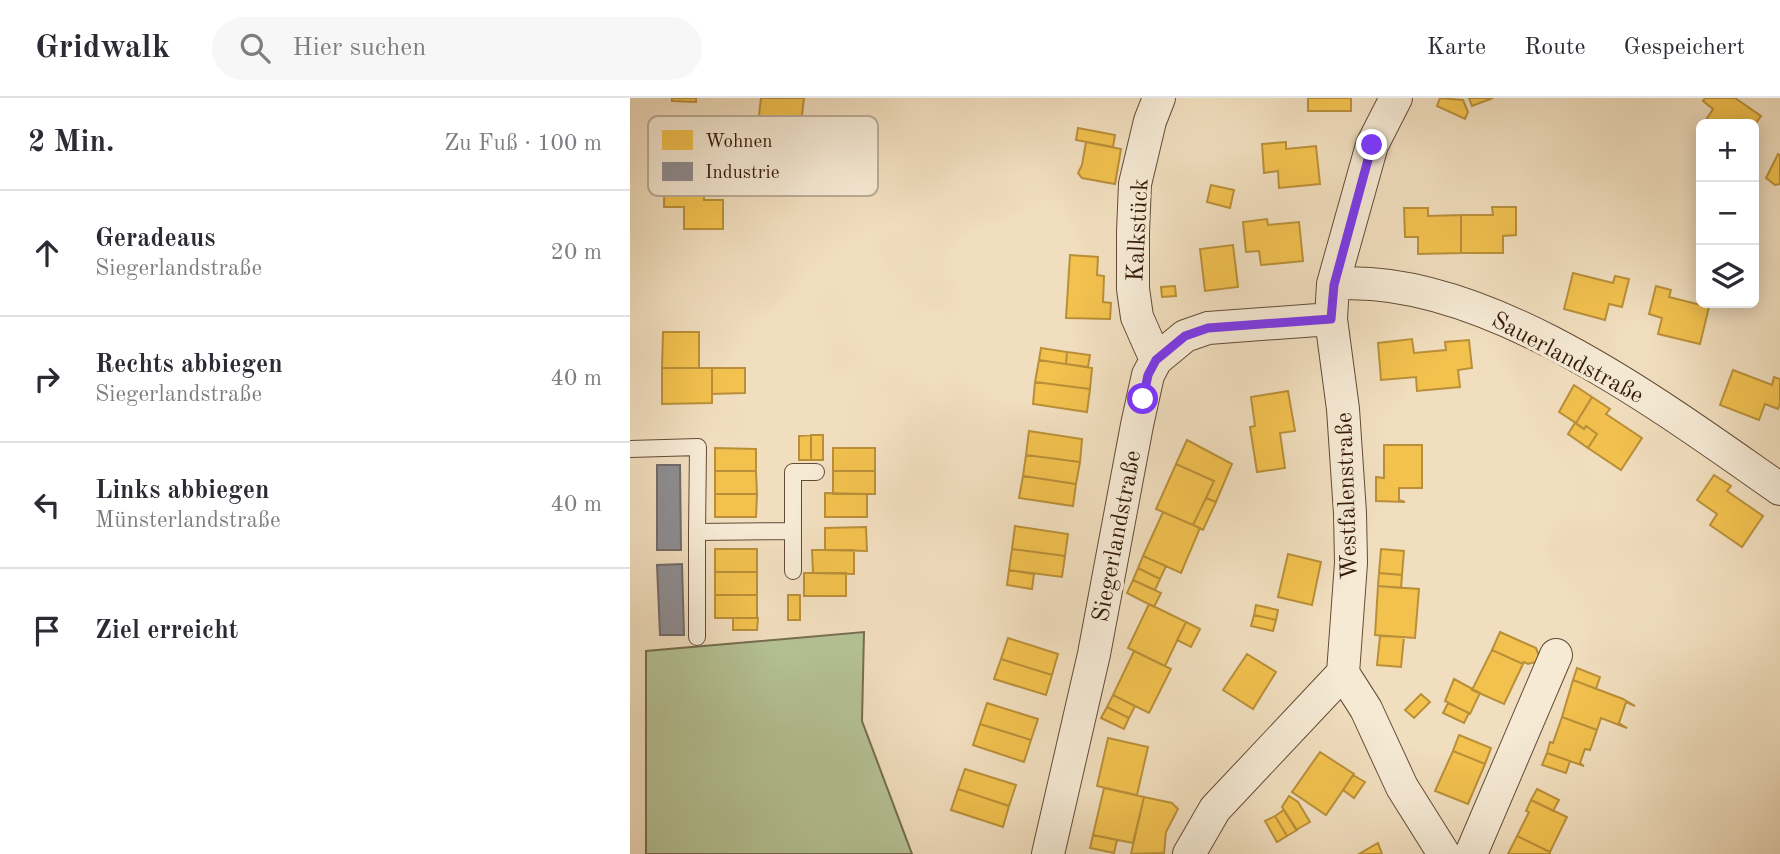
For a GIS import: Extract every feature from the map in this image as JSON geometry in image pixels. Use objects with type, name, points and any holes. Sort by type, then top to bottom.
[{"type":"street","name":"Kalkstück","points":[[1156,360],[1135,303],[1133,232],[1135,184],[1150,121],[1159,98]]},
{"type":"street","name":"Westfalenstraße","points":[[1343,673],[1351,563],[1350,513],[1343,409],[1331,319],[1334,285],[1372,145],[1396,98]]},
{"type":"street","name":"Sauerlandstraße","points":[[1334,285],[1355,283],[1396,288],[1468,304],[1536,334],[1667,411],[1780,489]]},
{"type":"street","points":[[1156,360],[1185,336],[1208,328],[1331,319]]},
{"type":"street","name":"Siegerlandstraße","points":[[1048,854],[1094,654],[1137,425],[1148,375],[1156,360]]},
{"type":"street","points":[[1471,854],[1556,655]]},
{"type":"street","points":[[1189,854],[1215,809],[1343,673],[1366,709],[1402,787],[1444,854]]},
{"type":"lane","points":[[630,449],[698,447],[697,636]]},
{"type":"lane","points":[[793,571],[793,472],[816,472]]},
{"type":"lane","points":[[697,533],[793,531]]},
{"type":"green space","points":[[864,632],[862,721],[912,854],[646,854],[646,651]]},
{"type":"building: Wohnen","points":[[672,98],[696,98],[696,102],[672,101]]},
{"type":"building: Wohnen","points":[[761,98],[804,98],[802,116],[759,116]]},
{"type":"building: Wohnen","points":[[1308,98],[1351,98],[1351,111],[1308,111]]},
{"type":"building: Wohnen","points":[[1440,98],[1463,100],[1468,112],[1465,119],[1437,106]]},
{"type":"building: Wohnen","points":[[1469,98],[1493,98],[1472,106]]},
{"type":"building: Wohnen","points":[[1705,98],[1735,98],[1761,116],[1759,119],[1707,119],[1713,109],[1703,101]]},
{"type":"building: Wohnen","points":[[1078,128],[1115,135],[1113,147],[1076,140]]},
{"type":"building: Wohnen","points":[[1086,142],[1121,149],[1115,184],[1082,178],[1078,173]]},
{"type":"building: Wohnen","points":[[1286,142],[1286,149],[1316,146],[1320,184],[1279,188],[1278,171],[1264,173],[1262,144]]},
{"type":"building: Wohnen","points":[[1778,154],[1780,184],[1775,185],[1766,178]]},
{"type":"building: Wohnen","points":[[1211,185],[1234,190],[1230,208],[1207,202]]},
{"type":"building: Wohnen","points":[[664,196],[704,196],[704,200],[723,200],[723,229],[684,229],[684,207],[664,207]]},
{"type":"building: Wohnen","points":[[1492,207],[1516,207],[1516,235],[1503,236],[1503,253],[1461,253],[1461,215],[1493,215]]},
{"type":"building: Wohnen","points":[[1404,208],[1428,208],[1428,216],[1461,215],[1461,253],[1418,254],[1418,237],[1405,237]]},
{"type":"building: Wohnen","points":[[1267,219],[1268,225],[1299,222],[1303,261],[1261,265],[1259,251],[1246,252],[1243,222]]},
{"type":"building: Wohnen","points":[[1233,245],[1238,287],[1205,291],[1200,249]]},
{"type":"building: Wohnen","points":[[1070,255],[1098,257],[1097,275],[1104,276],[1103,302],[1111,303],[1110,319],[1066,318]]},
{"type":"building: Wohnen","points":[[1573,273],[1613,283],[1615,276],[1629,279],[1622,307],[1609,304],[1605,320],[1564,309]]},
{"type":"building: Wohnen","points":[[1175,286],[1176,296],[1162,297],[1161,287]]},
{"type":"building: Wohnen","points":[[1656,286],[1671,290],[1669,297],[1696,304],[1696,308],[1709,308],[1700,344],[1658,334],[1662,318],[1649,314]]},
{"type":"building: Wohnen","points":[[663,332],[699,332],[699,368],[662,368]]},
{"type":"building: Wohnen","points":[[1412,339],[1414,353],[1446,350],[1445,342],[1469,340],[1472,368],[1458,370],[1460,387],[1417,391],[1416,377],[1381,380],[1378,343]]},
{"type":"building: Wohnen","points":[[1041,348],[1067,352],[1066,364],[1039,360]]},
{"type":"building: Wohnen","points":[[1067,352],[1090,355],[1088,367],[1066,364]]},
{"type":"building: Wohnen","points":[[1039,360],[1092,368],[1090,389],[1035,382]]},
{"type":"building: Wohnen","points":[[662,368],[712,368],[712,403],[662,404]]},
{"type":"building: Wohnen","points":[[712,368],[745,368],[745,393],[712,394]]},
{"type":"building: Wohnen","points":[[1733,370],[1772,385],[1774,377],[1780,379],[1778,409],[1765,404],[1759,420],[1720,405]]},
{"type":"building: Wohnen","points":[[1035,382],[1090,389],[1087,412],[1033,404]]},
{"type":"building: Wohnen","points":[[1574,385],[1592,397],[1576,423],[1559,412]]},
{"type":"building: Wohnen","points":[[1288,391],[1295,431],[1280,433],[1285,468],[1257,472],[1250,427],[1255,426],[1251,397]]},
{"type":"building: Wohnen","points":[[1592,397],[1610,409],[1606,414],[1642,438],[1621,470],[1588,448],[1597,434],[1576,423]]},
{"type":"building: Wohnen","points":[[1575,423],[1584,429],[1586,426],[1597,434],[1588,448],[1568,434]]},
{"type":"building: Wohnen","points":[[1029,431],[1082,439],[1080,462],[1026,455]]},
{"type":"building: Wohnen","points":[[811,435],[811,460],[799,460],[799,436]]},
{"type":"building: Wohnen","points":[[811,435],[823,435],[823,460],[811,460]]},
{"type":"building: Wohnen","points":[[1187,440],[1232,464],[1216,502],[1206,498],[1214,481],[1176,464]]},
{"type":"building: Wohnen","points":[[1384,445],[1422,445],[1422,488],[1399,488],[1399,500],[1405,502],[1376,501],[1376,477],[1384,478]]},
{"type":"building: Wohnen","points":[[715,448],[756,449],[756,471],[715,471]]},
{"type":"building: Wohnen","points":[[833,448],[875,448],[875,471],[833,471]]},
{"type":"building: Wohnen","points":[[1026,455],[1080,462],[1076,484],[1023,476]]},
{"type":"building: Wohnen","points":[[1176,464],[1214,481],[1193,525],[1156,509]]},
{"type":"building: Wohnen","points":[[715,471],[756,471],[757,494],[715,494]]},
{"type":"building: Wohnen","points":[[833,471],[875,471],[875,494],[833,494]]},
{"type":"building: Wohnen","points":[[1714,475],[1731,486],[1727,491],[1763,516],[1742,547],[1710,525],[1717,514],[1697,500]]},
{"type":"building: Wohnen","points":[[1023,476],[1076,484],[1073,506],[1019,498]]},
{"type":"building: Wohnen","points":[[825,493],[867,494],[867,517],[825,517]]},
{"type":"building: Wohnen","points":[[715,494],[757,494],[756,517],[715,517]]},
{"type":"building: Wohnen","points":[[1206,498],[1216,502],[1203,530],[1193,525]]},
{"type":"building: Wohnen","points":[[1163,512],[1200,528],[1181,573],[1143,556]]},
{"type":"building: Wohnen","points":[[1015,526],[1068,534],[1065,556],[1012,549]]},
{"type":"building: Wohnen","points":[[866,527],[867,551],[825,550],[825,528]]},
{"type":"building: Wohnen","points":[[715,549],[757,549],[757,572],[715,572]]},
{"type":"building: Wohnen","points":[[1012,549],[1065,556],[1062,577],[1009,570]]},
{"type":"building: Wohnen","points":[[1381,549],[1404,551],[1402,575],[1379,573]]},
{"type":"building: Wohnen","points":[[812,550],[854,550],[854,574],[813,573]]},
{"type":"building: Wohnen","points":[[1288,554],[1321,562],[1312,605],[1278,597]]},
{"type":"building: Wohnen","points":[[1143,556],[1166,566],[1160,579],[1138,568]]},
{"type":"building: Wohnen","points":[[1138,568],[1160,579],[1155,590],[1133,580]]},
{"type":"building: Wohnen","points":[[1009,570],[1034,574],[1032,589],[1007,585]]},
{"type":"building: Wohnen","points":[[715,572],[757,572],[757,595],[715,595]]},
{"type":"building: Wohnen","points":[[804,573],[846,573],[846,596],[804,596]]},
{"type":"building: Wohnen","points":[[1379,573],[1402,575],[1401,588],[1378,586]]},
{"type":"building: Wohnen","points":[[1133,580],[1161,593],[1154,607],[1127,593]]},
{"type":"building: Wohnen","points":[[1378,586],[1419,589],[1415,638],[1375,635]]},
{"type":"building: Wohnen","points":[[715,595],[757,595],[757,618],[715,618]]},
{"type":"building: Wohnen","points":[[788,595],[800,595],[800,620],[788,620]]},
{"type":"building: Wohnen","points":[[1149,604],[1186,622],[1165,666],[1128,648]]},
{"type":"building: Wohnen","points":[[1256,605],[1278,610],[1276,620],[1254,615]]},
{"type":"building: Wohnen","points":[[1254,615],[1276,620],[1273,631],[1251,626]]},
{"type":"building: Wohnen","points":[[733,618],[758,618],[757,630],[733,630]]},
{"type":"building: Wohnen","points":[[1186,622],[1200,629],[1191,647],[1177,640]]},
{"type":"building: Wohnen","points":[[1500,632],[1536,648],[1539,656],[1536,662],[1523,664],[1492,650]]},
{"type":"building: Wohnen","points":[[1380,636],[1404,637],[1401,667],[1377,665]]},
{"type":"building: Wohnen","points":[[1008,638],[1058,654],[1052,675],[1001,659]]},
{"type":"building: Wohnen","points":[[1492,650],[1523,664],[1504,704],[1472,690]]},
{"type":"building: Wohnen","points":[[1134,651],[1171,669],[1149,713],[1113,695]]},
{"type":"building: Wohnen","points":[[1247,654],[1276,672],[1253,709],[1223,690]]},
{"type":"building: Wohnen","points":[[1001,659],[1052,675],[1046,695],[994,679]]},
{"type":"building: Wohnen","points":[[1577,668],[1600,677],[1596,689],[1573,680]]},
{"type":"building: Wohnen","points":[[1454,679],[1480,693],[1470,714],[1445,701]]},
{"type":"building: Wohnen","points":[[1573,680],[1623,699],[1635,706],[1626,702],[1619,723],[1627,728],[1601,718],[1597,730],[1562,717]]},
{"type":"building: Wohnen","points":[[1421,694],[1430,702],[1414,718],[1405,710]]},
{"type":"building: Wohnen","points":[[1113,695],[1135,706],[1129,718],[1107,707]]},
{"type":"building: Wohnen","points":[[987,703],[1038,719],[1031,740],[980,724]]},
{"type":"building: Wohnen","points":[[1448,703],[1469,713],[1464,723],[1443,713]]},
{"type":"building: Wohnen","points":[[1107,707],[1129,718],[1124,729],[1101,718]]},
{"type":"building: Wohnen","points":[[1562,717],[1597,730],[1590,750],[1585,749],[1580,763],[1584,766],[1547,753]]},
{"type":"building: Wohnen","points":[[980,724],[1031,740],[1024,762],[973,745]]},
{"type":"building: Wohnen","points":[[1459,735],[1491,748],[1485,764],[1453,751]]},
{"type":"building: Wohnen","points":[[1108,738],[1148,747],[1137,795],[1097,786]]},
{"type":"building: Wohnen","points":[[1453,751],[1485,764],[1468,804],[1435,791]]},
{"type":"building: Wohnen","points":[[1320,752],[1354,774],[1326,815],[1292,792]]},
{"type":"building: Wohnen","points":[[1547,753],[1570,761],[1566,773],[1542,765]]},
{"type":"building: Wohnen","points":[[965,769],[1016,785],[1009,806],[958,789]]},
{"type":"building: Wohnen","points":[[1353,775],[1365,782],[1354,798],[1343,790]]},
{"type":"building: Wohnen","points":[[1104,788],[1144,797],[1133,843],[1093,835]]},
{"type":"building: Wohnen","points":[[958,789],[1009,806],[1003,827],[951,810]]},
{"type":"building: Wohnen","points":[[1537,789],[1559,800],[1553,811],[1531,800]]},
{"type":"building: Wohnen","points":[[1289,796],[1298,802],[1310,822],[1296,830],[1282,807]]},
{"type":"building: Wohnen","points":[[1144,797],[1172,803],[1178,809],[1166,832],[1164,853],[1131,854]]},
{"type":"building: Wohnen","points":[[1531,800],[1567,817],[1550,852],[1517,836],[1529,812],[1526,811]]},
{"type":"building: Wohnen","points":[[1284,810],[1297,830],[1287,836],[1275,816]]},
{"type":"building: Wohnen","points":[[1275,816],[1287,836],[1277,842],[1265,821]]},
{"type":"building: Wohnen","points":[[1093,835],[1117,840],[1114,853],[1090,848]]},
{"type":"building: Wohnen","points":[[1517,836],[1550,852],[1550,854],[1508,854]]},
{"type":"building: Wohnen","points":[[1378,843],[1382,854],[1359,854]]},
{"type":"building: Industrie","points":[[657,465],[680,465],[681,550],[657,550]]},
{"type":"building: Industrie","points":[[682,564],[684,635],[660,635],[657,565]]},
{"type":"route","points":[[1143,399],[1148,375],[1156,360],[1185,336],[1208,328],[1331,319],[1334,285],[1372,145]]}]
